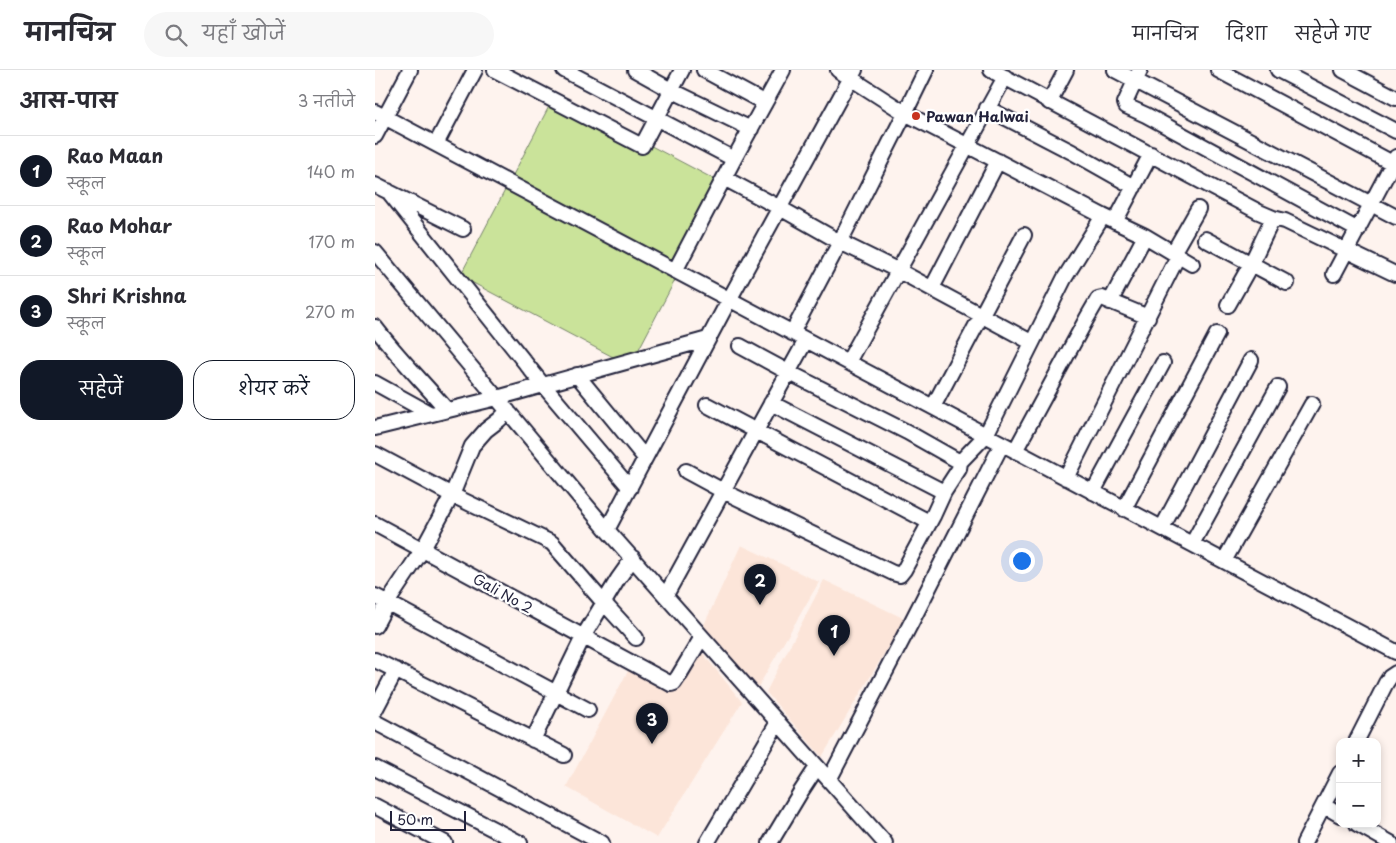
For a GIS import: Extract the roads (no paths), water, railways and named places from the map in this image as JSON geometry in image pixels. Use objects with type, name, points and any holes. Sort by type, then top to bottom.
[{"type":"street","points":[[375,136],[380,115],[410,70]]},
{"type":"street","points":[[436,144],[475,70]]},
{"type":"street","points":[[495,70],[642,146],[682,70]]},
{"type":"street","points":[[564,70],[734,160]]},
{"type":"street","points":[[635,70],[671,90],[751,129]]},
{"type":"street","points":[[704,70],[765,103]]},
{"type":"street","points":[[837,70],[853,74],[905,113],[966,146],[1145,236],[1193,264]]},
{"type":"street","points":[[791,333],[840,242],[925,70]]},
{"type":"street","points":[[991,70],[1273,218],[1285,221],[1395,274]]},
{"type":"street","points":[[1049,102],[1066,70]]},
{"type":"street","points":[[1115,70],[1138,75],[1396,217]]},
{"type":"street","points":[[1218,70],[1395,162],[1334,274]]},
{"type":"street","points":[[1343,70],[1396,98]]},
{"type":"street","points":[[675,271],[781,71]]},
{"type":"street","points":[[1283,71],[1396,131]]},
{"type":"street","points":[[607,530],[729,300],[853,74]]},
{"type":"street","points":[[1138,75],[1125,104],[1126,106],[1146,115],[1357,230]]},
{"type":"street","points":[[848,362],[1005,77]]},
{"type":"street","points":[[987,108],[1072,152],[1133,187]]},
{"type":"street","points":[[380,115],[1396,652]]},
{"type":"street","points":[[685,471],[893,574],[900,575],[959,469],[960,462],[986,435],[1064,279],[1133,187],[1151,154]]},
{"type":"street","points":[[932,288],[998,161]]},
{"type":"street","points":[[724,178],[840,242],[899,270],[1031,342]]},
{"type":"street","points":[[375,185],[463,229]]},
{"type":"street","points":[[388,191],[543,385],[630,488]]},
{"type":"street","points":[[1066,478],[1148,317],[1198,210]]},
{"type":"street","points":[[1228,305],[1251,264],[1273,218]]},
{"type":"street","points":[[933,407],[1024,235]]},
{"type":"street","points":[[1109,302],[1145,236]]},
{"type":"street","points":[[1205,239],[1287,283]]},
{"type":"street","points":[[375,252],[607,530],[885,843]]},
{"type":"street","points":[[1015,451],[1096,302],[1101,298],[1148,317]]},
{"type":"street","points":[[375,327],[381,343],[421,379],[447,410]]},
{"type":"street","points":[[1124,508],[1217,334]]},
{"type":"street","points":[[377,426],[497,398],[708,339]]},
{"type":"street","points":[[666,596],[806,340]]},
{"type":"street","points":[[740,346],[907,432],[960,462]]},
{"type":"street","points":[[1162,528],[1251,360]]},
{"type":"street","points":[[1093,492],[1163,363]]},
{"type":"street","points":[[577,376],[645,458]]},
{"type":"street","points":[[375,383],[431,414]]},
{"type":"street","points":[[1192,544],[1278,387]]},
{"type":"street","points":[[771,403],[945,492]]},
{"type":"street","points":[[1224,561],[1312,404]]},
{"type":"street","points":[[707,405],[929,522]]},
{"type":"street","points":[[375,626],[381,600],[423,549],[452,495],[472,446],[507,411]]},
{"type":"street","points":[[829,780],[1002,444]]},
{"type":"street","points":[[375,454],[452,495],[552,543],[603,603],[636,638]]},
{"type":"street","points":[[375,524],[423,549]]},
{"type":"street","name":"Gali No 2","points":[[423,549],[671,684],[678,678],[702,637]]},
{"type":"street","points":[[533,740],[557,694],[583,637],[633,558]]},
{"type":"street","points":[[381,600],[588,710]]},
{"type":"street","points":[[375,660],[564,755]]},
{"type":"street","points":[[375,710],[396,670]]},
{"type":"street","points":[[1358,738],[1386,683],[1396,673]]},
{"type":"street","points":[[375,722],[602,843]]},
{"type":"street","points":[[707,843],[778,722]]},
{"type":"street","points":[[770,843],[817,767]]},
{"type":"street","points":[[375,768],[519,843]]},
{"type":"street","points":[[1304,843],[1336,781]]},
{"type":"street","points":[[375,806],[445,843]]},
{"type":"street","points":[[1364,828],[1389,843]]},
{"type":"place","name":"Pawan Halwai","points":[[916,116]]},
{"type":"place","name":"Rao Mohar","points":[[760,605]]},
{"type":"place","name":"Rao Maan","points":[[834,656]]},
{"type":"place","name":"Shri Krishna","points":[[652,744]]}]
